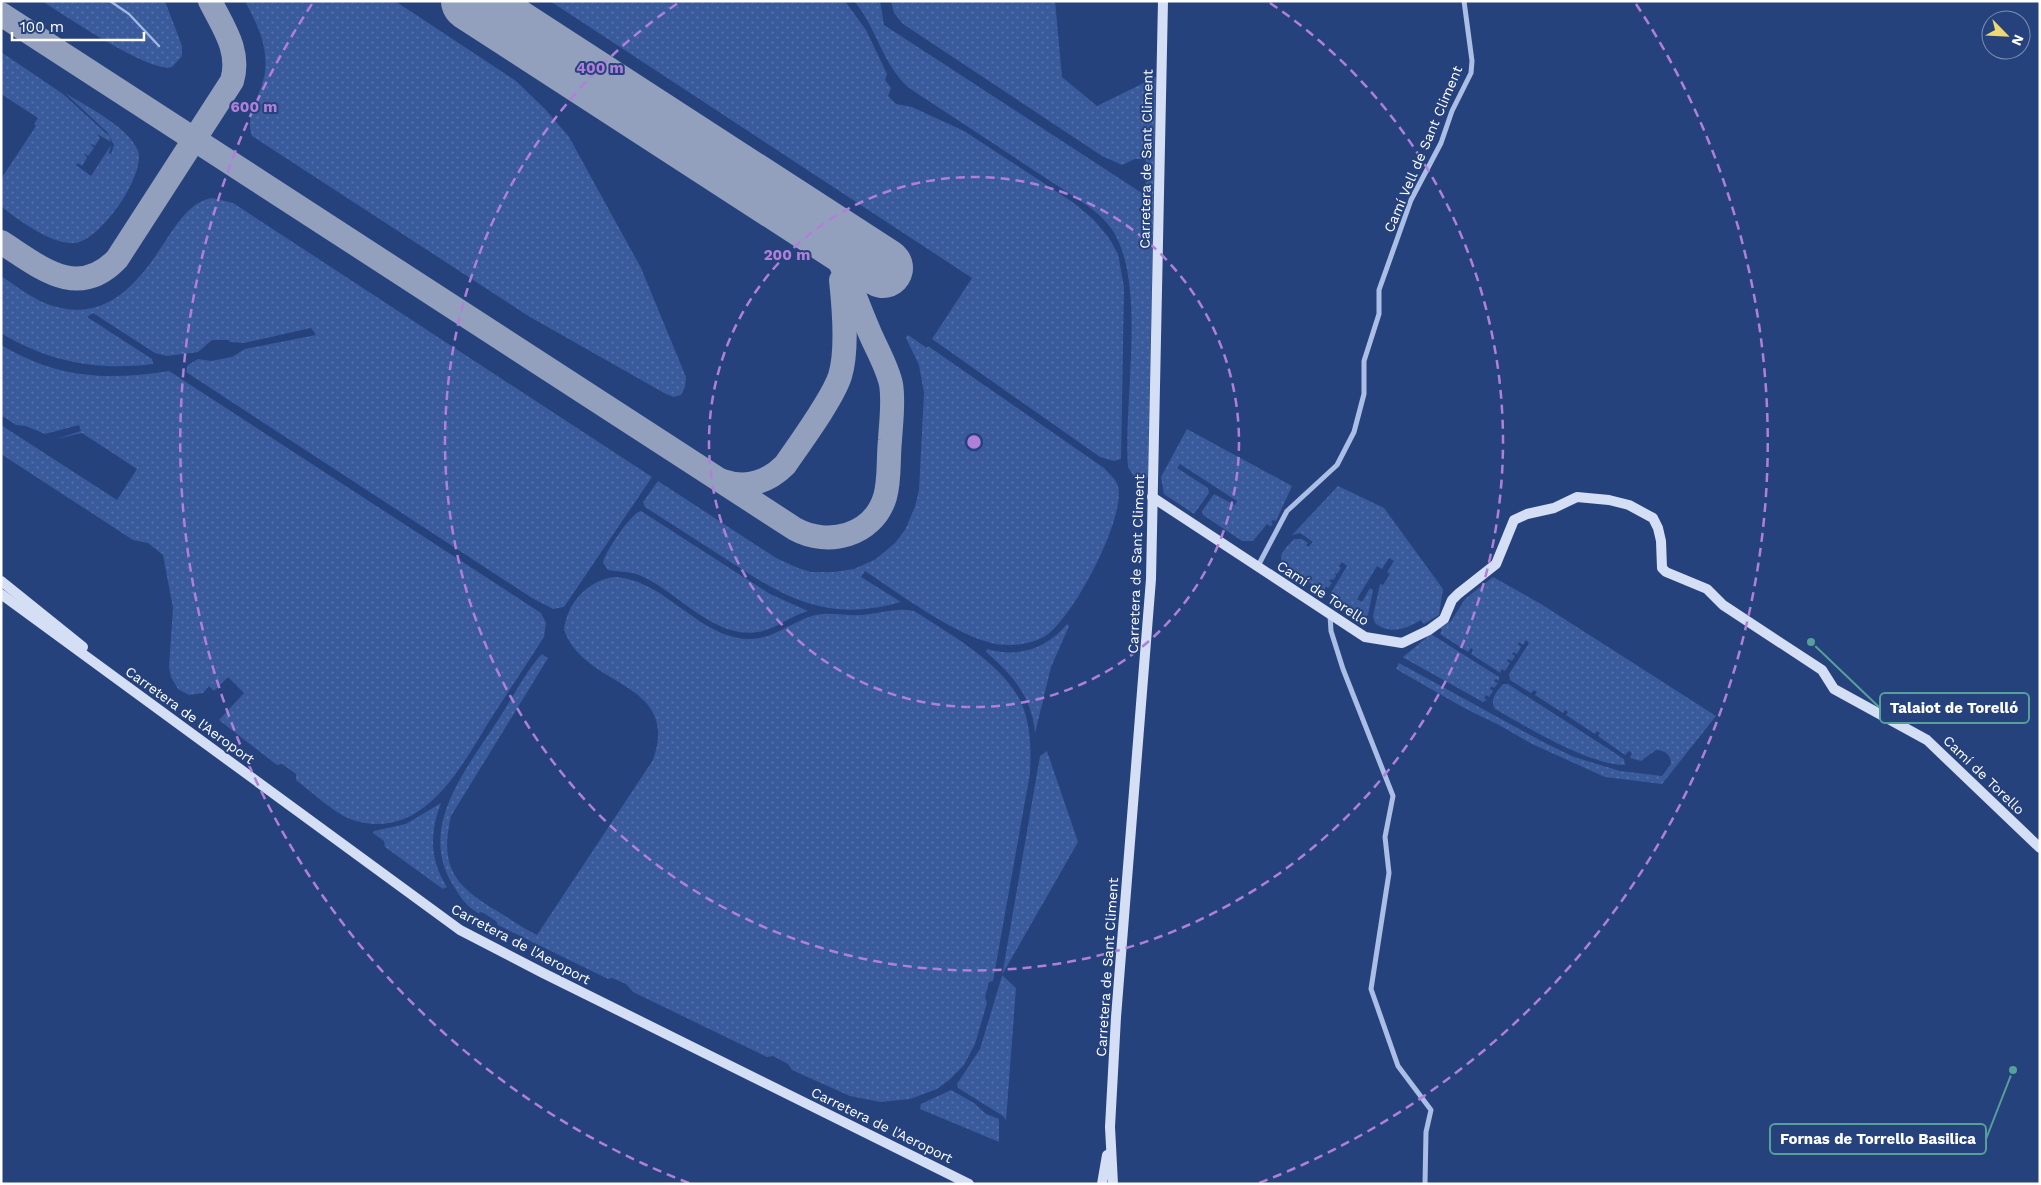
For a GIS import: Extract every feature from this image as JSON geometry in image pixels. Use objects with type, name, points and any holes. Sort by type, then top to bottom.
[{"type":"main road","name":"Carretera de Sant Climent","points":[[1110,1127],[1118,999],[1149,616],[1163,1]]},
{"type":"main road","name":"Camí de Torello","points":[[1152,497],[1370,639],[1398,643],[1410,641],[1444,619],[1454,598],[1496,564],[1510,526],[1517,518],[1554,508],[1580,497],[1609,500],[1629,506],[1653,518],[1658,528],[1662,568],[1666,572],[1707,589],[1723,604],[1822,670],[1834,689],[1927,740],[2040,848]]},
{"type":"main road","points":[[1,582],[204,741]]},
{"type":"main road","points":[[1,588],[28,614]]},
{"type":"main road","name":"Carretera de l'Aeroport","points":[[1,594],[460,930],[543,974],[969,1184]]},
{"type":"main road","points":[[1102,1184],[1110,1127]]},
{"type":"main road","points":[[1110,1127],[1113,1184]]},
{"type":"street","name":"Camí Vell de Sant Climent","points":[[1258,566],[1288,511],[1332,471],[1341,460],[1352,437],[1364,394],[1364,361],[1379,314],[1379,290],[1409,205],[1441,143],[1452,111],[1471,73],[1472,61],[1464,1]]},
{"type":"street","points":[[1330,614],[1331,631],[1343,669],[1393,796],[1385,837],[1389,873],[1371,989],[1398,1066],[1431,1110],[1426,1132],[1425,1184]]},
{"type":"shaded area","points":[[42,1],[165,1],[182,46],[182,56],[172,67],[161,67],[146,62],[107,42]]},
{"type":"shaded area","points":[[245,1],[395,1],[516,81],[545,109],[569,137],[641,268],[686,377],[685,387],[681,395],[674,397],[666,394],[530,317],[252,136],[250,120],[265,72],[265,53],[261,35]]},
{"type":"shaded area","points":[[550,1],[845,1],[866,30],[887,74],[885,80],[891,88],[888,96],[896,104],[912,107],[964,131],[1074,203],[1094,220],[1109,238],[1118,254],[1124,287],[1121,459],[1114,461],[1100,457],[932,339],[972,278]]},
{"type":"shaded area","points":[[854,1],[880,1],[884,25],[1145,195],[1148,164],[1144,159],[1135,159],[1122,165],[1102,156],[903,24],[894,13],[891,1],[1055,1],[1062,77],[1097,106],[1156,77],[1148,476],[1143,482],[1138,483],[1128,467],[1127,440],[1131,312],[1129,282],[1123,254],[1113,231],[1101,217],[1086,205],[909,88],[892,68],[869,23]]},
{"type":"shaded area","points":[[1,52],[63,94],[109,136],[111,142],[97,134],[100,138],[95,146],[90,143],[94,148],[88,156],[84,153],[87,158],[82,166],[78,163],[76,165],[91,176],[111,145],[109,153],[111,154],[114,145],[107,132],[65,93],[116,126],[126,134],[138,151],[139,162],[135,175],[119,205],[97,231],[85,239],[75,243],[56,240],[16,218],[1,206],[1,179],[36,126],[34,124],[38,118],[1,94]]},
{"type":"shaded area","points":[[212,198],[233,203],[652,477],[564,607],[553,609],[532,598],[186,372],[188,365],[198,359],[211,361],[232,357],[245,349],[316,335],[311,328],[244,343],[230,342],[229,340],[212,340],[198,352],[167,356],[155,353],[93,313],[87,317],[152,359],[153,364],[133,366],[93,365],[74,362],[37,351],[1,333],[1,276],[29,295],[47,304],[68,309],[87,309],[104,304],[120,295],[146,269],[186,213],[198,203]]},
{"type":"shaded area","points":[[908,335],[927,348],[928,346],[1104,468],[1117,483],[1118,501],[1114,520],[1096,565],[1084,587],[1059,623],[1048,634],[1039,639],[1024,644],[1008,645],[992,643],[974,637],[934,617],[865,571],[861,577],[901,602],[875,608],[851,610],[829,608],[808,603],[788,595],[747,573],[645,507],[643,502],[658,481],[776,558],[798,568],[811,572],[834,572],[854,569],[876,559],[895,543],[905,530],[915,507],[919,490],[924,393],[919,365],[906,338]]},
{"type":"shaded area","points":[[1,345],[42,364],[82,374],[124,376],[169,371],[541,613],[546,623],[544,637],[453,778],[438,795],[421,810],[402,820],[380,824],[356,821],[333,809],[296,780],[296,774],[282,764],[277,765],[219,720],[244,693],[228,677],[214,691],[209,686],[203,693],[189,695],[178,689],[171,677],[169,667],[173,608],[163,555],[148,543],[133,540],[1,454],[1,425],[117,500],[137,469],[82,433],[56,439],[81,431],[79,425],[45,434],[26,426],[16,425],[1,415]]},
{"type":"shaded area","points":[[1187,429],[1292,486],[1276,521],[1273,520],[1271,522],[1273,525],[1270,526],[1267,524],[1253,541],[1242,541],[1203,515],[1202,511],[1214,494],[1235,505],[1237,501],[1180,464],[1177,468],[1208,488],[1209,493],[1194,514],[1164,494],[1161,477]]},
{"type":"shaded area","points":[[1338,486],[1384,508],[1443,589],[1439,615],[1424,624],[1421,620],[1410,626],[1392,630],[1375,623],[1373,616],[1380,584],[1383,585],[1390,574],[1387,572],[1394,561],[1389,558],[1382,569],[1377,566],[1357,599],[1362,602],[1370,588],[1373,590],[1368,615],[1365,617],[1351,611],[1329,596],[1347,566],[1342,562],[1339,566],[1341,568],[1337,574],[1335,573],[1336,576],[1333,580],[1329,581],[1332,583],[1328,588],[1326,586],[1324,592],[1284,566],[1281,558],[1282,555],[1294,539],[1302,539],[1308,543],[1306,545],[1308,547],[1313,542],[1300,533],[1292,535]]},
{"type":"shaded area","points":[[641,511],[770,594],[808,611],[765,630],[741,632],[725,628],[710,621],[653,582],[639,575],[608,570],[603,563],[608,551],[625,525]]},
{"type":"shaded area","points":[[614,577],[632,580],[649,587],[713,629],[730,636],[748,639],[765,637],[804,619],[818,615],[861,615],[894,610],[914,611],[945,630],[994,667],[1008,682],[1018,697],[1025,713],[1028,728],[1030,773],[993,981],[989,982],[985,997],[987,1003],[975,1044],[964,1065],[937,1089],[910,1099],[880,1102],[850,1096],[792,1070],[788,1064],[773,1056],[767,1057],[633,992],[626,984],[612,978],[608,979],[498,925],[496,921],[482,912],[478,913],[470,907],[458,893],[443,863],[440,841],[443,819],[451,797],[474,756],[525,676],[542,654],[548,658],[451,816],[447,849],[449,862],[454,873],[470,893],[537,935],[653,760],[658,734],[654,714],[643,699],[591,664],[575,649],[564,630],[569,611],[580,595],[595,583]]},
{"type":"shaded area","points":[[1493,577],[1541,604],[1716,716],[1662,784],[1605,777],[1532,744],[1396,669],[1399,663],[1574,757],[1620,771],[1662,776],[1671,764],[1669,756],[1665,752],[1656,750],[1641,761],[1630,758],[1632,753],[1629,751],[1625,755],[1598,736],[1600,733],[1597,731],[1595,734],[1566,715],[1568,712],[1565,710],[1563,713],[1535,695],[1537,692],[1534,690],[1531,693],[1510,680],[1509,674],[1529,643],[1526,640],[1523,645],[1519,642],[1518,644],[1521,647],[1517,654],[1513,652],[1512,654],[1515,656],[1512,661],[1508,659],[1507,661],[1510,663],[1505,671],[1502,669],[1500,672],[1502,674],[1471,654],[1473,650],[1471,648],[1468,652],[1440,634],[1442,630],[1440,628],[1451,621],[1465,599]]},
{"type":"shaded area","points":[[1067,624],[1069,626],[1051,667],[1035,733],[1030,708],[1019,687],[986,652],[987,649],[998,652],[1020,652],[1031,649],[1050,640]]},
{"type":"shaded area","points":[[1431,634],[1499,677],[1499,681],[1496,679],[1494,681],[1498,683],[1494,688],[1491,686],[1490,689],[1493,691],[1489,697],[1486,695],[1484,698],[1487,700],[1483,702],[1403,657]]},
{"type":"shaded area","points":[[1503,684],[1508,684],[1624,759],[1625,765],[1594,759],[1576,752],[1540,735],[1495,709],[1493,699]]},
{"type":"shaded area","points":[[1047,751],[1078,842],[1002,975],[1040,756]]},
{"type":"shaded area","points":[[441,803],[435,824],[433,845],[437,866],[447,887],[443,889],[385,847],[384,841],[373,833],[374,831],[406,824]]},
{"type":"shaded area","points":[[1002,975],[1016,988],[1006,1120],[1003,1116],[958,1088],[957,1084],[980,1049]]},
{"type":"shaded area","points":[[951,1090],[974,1103],[986,1114],[999,1119],[999,1142],[920,1109],[921,1104]]},
{"type":"waterway","points":[[110,1],[129,14],[159,46]]},
{"type":"taxiway","points":[[1,242],[44,269],[58,275],[73,278],[87,277],[102,271],[117,259],[232,81],[234,70],[232,49],[225,30],[210,1]]},
{"type":"taxiway","points":[[1,14],[795,529],[821,537],[835,537],[860,529],[871,521],[885,497],[888,477],[892,391],[887,371],[845,273],[830,245],[811,221]]},
{"type":"taxiway","points":[[723,481],[748,484],[764,480],[778,471],[785,465],[830,397],[840,376],[844,354],[844,316],[841,280]]},
{"type":"runway","points":[[471,1],[883,268]]},
{"type":"place","name":"Talaiot de Torelló","points":[[1811,642]]},
{"type":"place","name":"Fornas de Torrello Basilica","points":[[2013,1070]]}]
